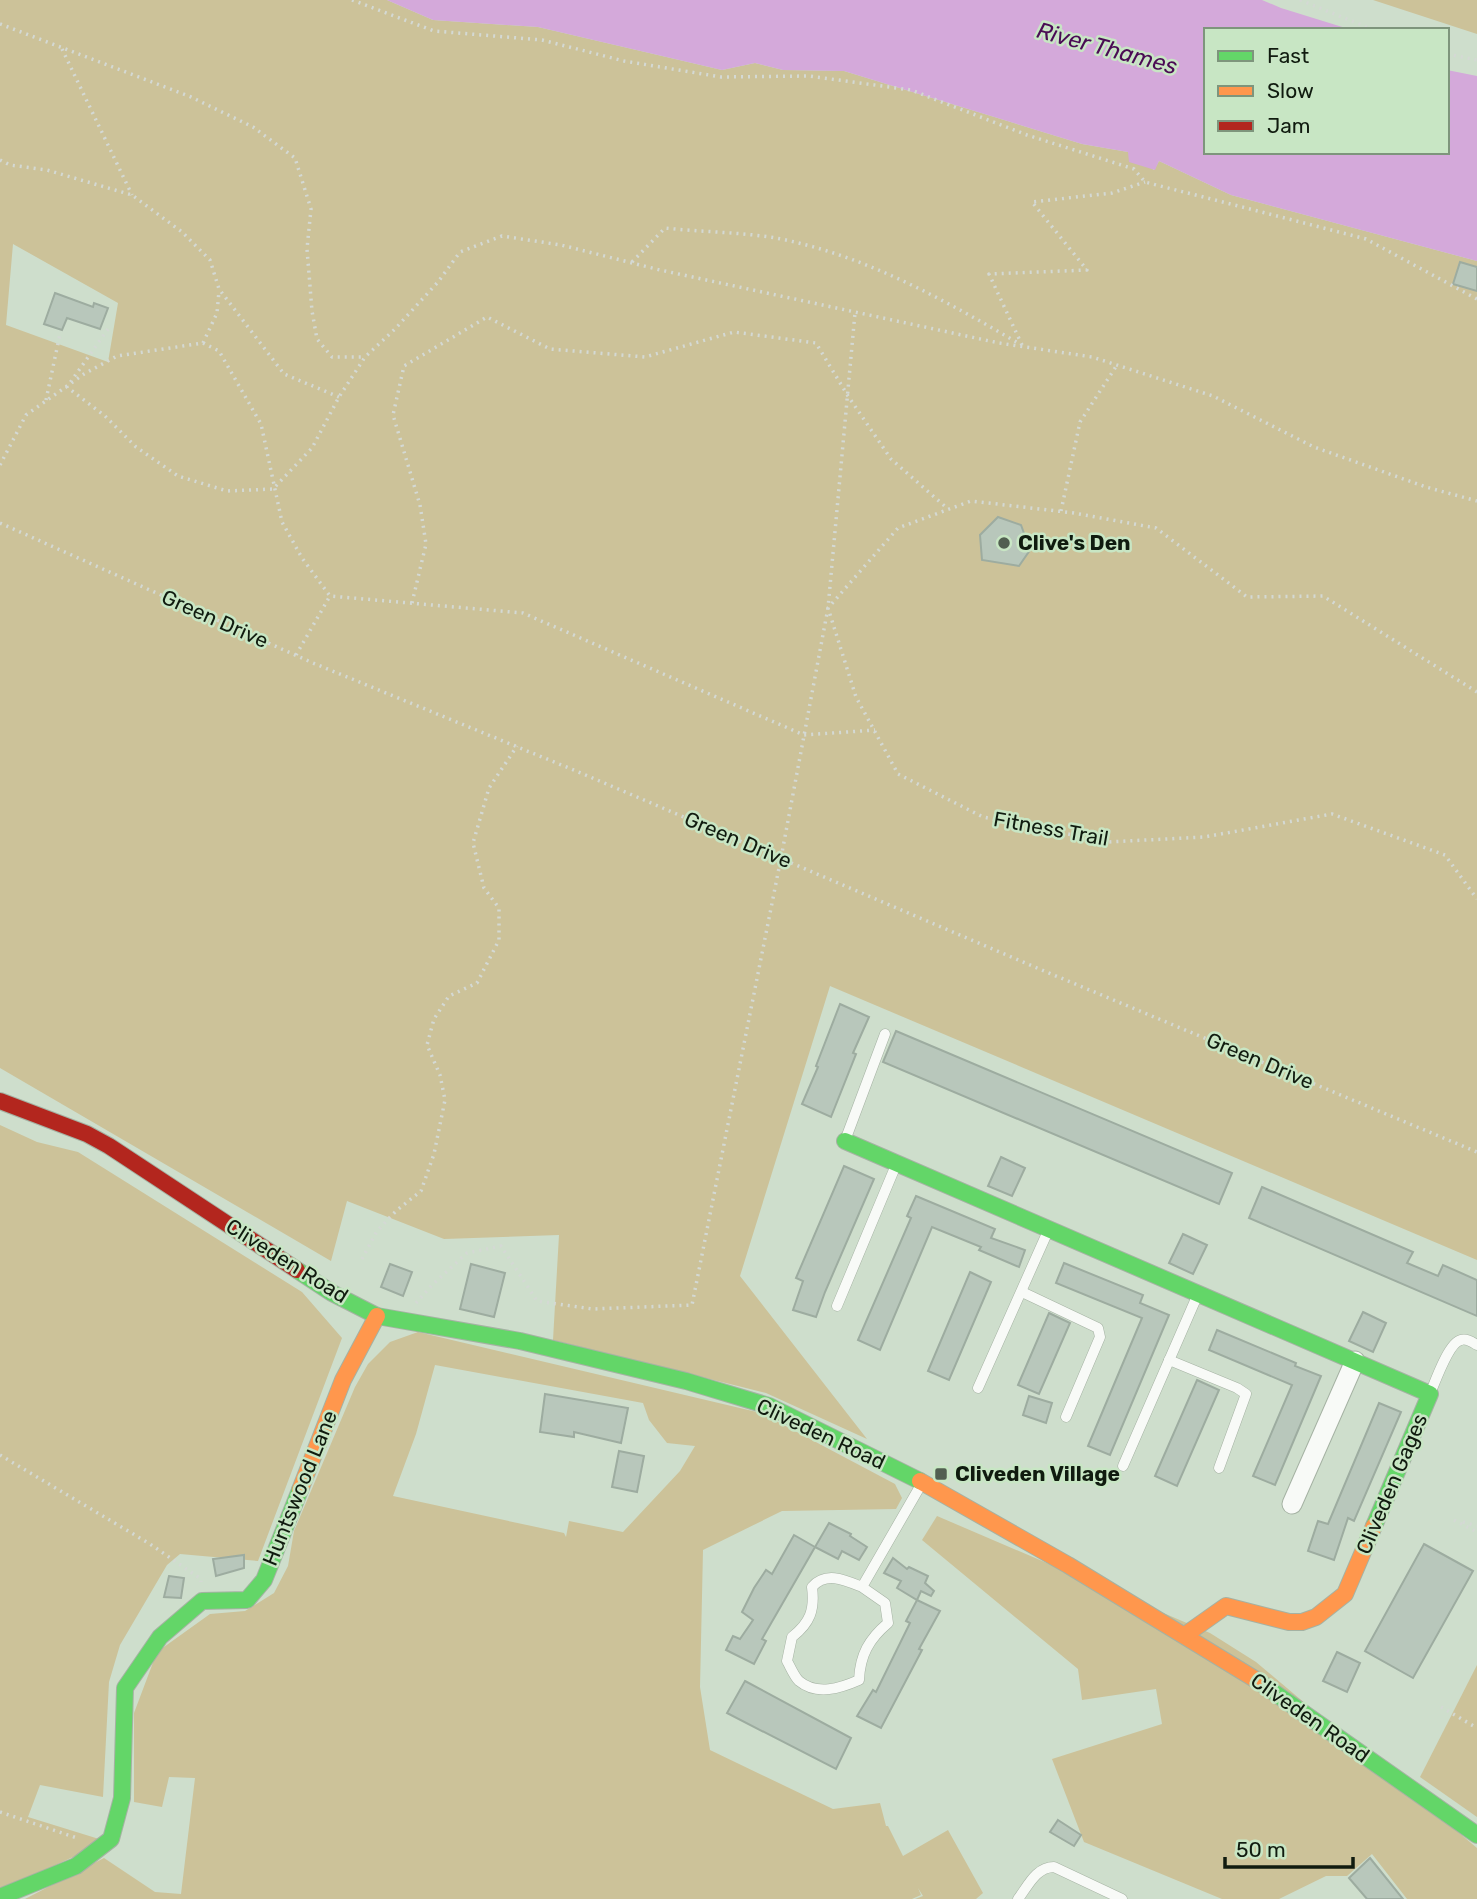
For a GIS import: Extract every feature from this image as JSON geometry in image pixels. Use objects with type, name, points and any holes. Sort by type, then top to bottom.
[{"type":"street","name":"Cliveden Road","points":[[0,1101],[88,1134],[332,1293],[377,1316],[520,1341],[686,1381],[769,1406],[923,1482],[1239,1668],[1477,1835]]},
{"type":"street","name":"Cliveden Gages","points":[[845,1141],[1430,1394],[1345,1594],[1334,1606],[1315,1619],[1289,1624],[1226,1606],[1185,1635]]},
{"type":"street","name":"Huntswood Lane","points":[[202,1601],[247,1600],[264,1580],[343,1380],[377,1316]]},
{"type":"street","points":[[1292,1504],[1355,1361]]},
{"type":"street","points":[[0,1897],[76,1867],[111,1839],[122,1798],[125,1688],[160,1637],[202,1601]]},
{"type":"lane","points":[[845,1141],[885,1034]]},
{"type":"lane","points":[[837,1306],[896,1164]]},
{"type":"lane","points":[[978,1388],[1049,1230]]},
{"type":"lane","points":[[1022,1292],[1098,1328],[1100,1337],[1066,1417]]},
{"type":"lane","points":[[1123,1466],[1201,1294]]},
{"type":"lane","points":[[1430,1394],[1450,1349],[1457,1340],[1464,1339],[1477,1345]]},
{"type":"lane","points":[[1169,1360],[1246,1394],[1219,1468]]},
{"type":"lane","points":[[862,1587],[923,1482]]},
{"type":"lane","points":[[838,1576],[862,1587],[885,1603],[888,1623],[872,1637],[859,1663],[859,1680],[835,1690],[812,1687],[799,1680],[787,1661],[792,1637],[804,1628],[814,1604],[812,1587],[816,1582],[838,1576]]},
{"type":"lane","points":[[1018,1899],[1038,1871],[1054,1867],[1122,1899]]},
{"type":"path","points":[[352,0],[434,31],[542,40],[624,61],[721,77],[809,76],[911,90],[1027,135],[1134,169],[1145,182]]},
{"type":"path","points":[[1300,0],[1369,28]]},
{"type":"path","points":[[0,24],[191,97],[253,127],[295,158],[311,209],[307,249],[317,339],[332,357],[365,357]]},
{"type":"path","points":[[62,49],[132,195]]},
{"type":"path","points":[[1449,54],[1477,60]]},
{"type":"path","points":[[0,160],[10,165],[47,170],[132,195],[181,232],[210,260],[219,289],[285,373],[339,397]]},
{"type":"path","points":[[1022,345],[989,274],[1087,270],[1032,202],[1112,193],[1145,182],[1366,239],[1477,299]]},
{"type":"path","points":[[632,263],[665,229],[776,238],[845,257],[930,292],[1022,345]]},
{"type":"path","points":[[67,387],[104,416],[136,447],[178,476],[227,491],[273,489],[312,448],[339,397],[365,357],[438,282],[460,252],[502,236],[561,245],[855,313],[999,343],[1092,357],[1213,396],[1314,447],[1426,487],[1477,501]]},
{"type":"path","points":[[203,343],[217,313],[219,289]]},
{"type":"path","points":[[401,1321],[432,1285],[467,1252],[501,1246],[537,1301],[593,1309],[692,1305],[828,608],[855,313]]},
{"type":"path","points":[[412,603],[426,544],[420,505],[393,415],[404,366],[487,317],[550,349],[645,357],[734,332],[816,343],[891,459],[948,509]]},
{"type":"path","points":[[67,387],[108,329]]},
{"type":"path","points":[[46,400],[60,334]]},
{"type":"path","points":[[0,465],[26,415],[84,374],[117,356],[203,343],[219,351],[261,424],[282,522],[302,558],[330,596],[523,613],[804,735],[874,730]]},
{"type":"path","points":[[1060,511],[1080,422],[1117,365]]},
{"type":"path","points":[[828,608],[898,528],[971,501],[1060,511],[1156,528],[1247,597],[1323,596],[1477,692]]},
{"type":"path","name":"Green Drive","points":[[0,523],[296,655],[1477,1152]]},
{"type":"path","points":[[296,655],[330,596]]},
{"type":"path","name":"Fitness Trail","points":[[828,608],[856,696],[898,774],[983,817],[1108,842],[1204,837],[1332,814],[1445,855],[1477,899]]},
{"type":"path","points":[[362,1259],[377,1231],[421,1191],[434,1154],[445,1100],[440,1075],[427,1045],[433,1019],[449,996],[477,983],[499,940],[499,908],[484,888],[473,843],[489,788],[517,746]]},
{"type":"path","points":[[0,1455],[150,1544],[201,1578],[202,1601]]},
{"type":"path","points":[[1477,1526],[1454,1520],[1477,1532]]},
{"type":"path","points":[[1441,1707],[1477,1728]]},
{"type":"path","points":[[0,1812],[103,1847]]},
{"type":"shaded area","points":[[0,0],[387,0],[433,20],[538,27],[722,70],[755,63],[783,70],[844,71],[1082,144],[1128,152],[1154,170],[1159,161],[1231,195],[1477,261],[1477,1260],[830,986],[740,1276],[867,1439],[766,1393],[553,1340],[559,1235],[444,1239],[347,1201],[331,1261],[0,1068]],"holes":[[[13,244],[118,303],[108,362],[6,325]]]},
{"type":"shaded area","points":[[1373,0],[1477,0],[1477,34]]},
{"type":"shaded area","points":[[0,1125],[37,1142],[78,1152],[302,1292],[342,1338],[258,1561],[180,1554],[167,1565],[120,1645],[109,1682],[103,1797],[40,1785],[28,1817],[99,1839],[90,1849],[0,1891]]},
{"type":"shaded area","points":[[418,1332],[761,1413],[895,1484],[902,1498],[896,1509],[782,1511],[703,1550],[700,1687],[710,1750],[833,1809],[880,1803],[886,1826],[903,1856],[948,1830],[983,1893],[976,1899],[915,1899],[923,1896],[918,1888],[921,1895],[912,1899],[25,1899],[104,1858],[155,1892],[181,1894],[195,1778],[169,1777],[162,1807],[134,1802],[134,1713],[157,1652],[210,1614],[245,1611],[274,1593],[288,1566],[294,1531],[355,1387],[368,1364],[390,1342]],"holes":[[[435,1365],[643,1403],[649,1420],[667,1443],[695,1446],[680,1471],[623,1532],[569,1521],[566,1537],[564,1533],[393,1496],[416,1434]]]},
{"type":"shaded area","points":[[937,1516],[1210,1633],[1256,1662],[1477,1848],[1477,1899],[1407,1899],[1372,1854],[1347,1876],[1326,1876],[1279,1899],[1222,1899],[1084,1842],[1052,1759],[1162,1724],[1156,1689],[1082,1700],[1078,1669],[922,1540]]},
{"type":"shaded area","points":[[1477,1665],[1477,1817],[1420,1777]]},
{"type":"water","name":"River Thames","points":[[387,0],[1262,0],[1346,28],[1204,28],[1204,154],[1449,154],[1449,70],[1477,76],[1477,261],[1231,195],[1159,161],[1155,170],[1129,162],[1128,152],[1082,144],[844,71],[783,70],[755,63],[722,70],[538,27],[433,20]]},
{"type":"building","points":[[1460,262],[1477,267],[1477,291],[1453,284]]},
{"type":"building","points":[[55,293],[93,307],[94,303],[108,308],[100,329],[67,318],[62,330],[44,324]]},
{"type":"building","name":"Clive's Den","points":[[998,517],[1021,525],[1030,550],[1019,566],[982,560],[980,535]]},
{"type":"building","points":[[840,1004],[869,1017],[853,1053],[856,1054],[831,1117],[802,1104]]},
{"type":"building","points":[[896,1031],[1232,1173],[1219,1204],[883,1062]]},
{"type":"building","points":[[1001,1157],[1025,1168],[1012,1196],[988,1186]]},
{"type":"building","points":[[844,1166],[874,1179],[816,1317],[793,1310],[803,1281],[796,1278]]},
{"type":"building","points":[[1262,1187],[1413,1252],[1407,1263],[1438,1276],[1443,1265],[1477,1280],[1477,1316],[1249,1218]]},
{"type":"building","points":[[916,1196],[995,1229],[991,1238],[1025,1250],[1019,1267],[979,1250],[981,1247],[932,1227],[880,1350],[858,1340],[911,1218],[907,1216]]},
{"type":"building","points":[[1183,1234],[1207,1245],[1193,1274],[1169,1263]]},
{"type":"building","points":[[1064,1263],[1143,1295],[1140,1303],[1169,1315],[1110,1455],[1088,1446],[1142,1318],[1056,1283]]},
{"type":"building","points":[[390,1264],[412,1272],[403,1296],[381,1287]]},
{"type":"building","points":[[471,1264],[505,1273],[494,1317],[460,1309]]},
{"type":"building","points":[[970,1272],[991,1282],[949,1380],[928,1371]]},
{"type":"building","points":[[1363,1312],[1386,1323],[1373,1352],[1349,1341]]},
{"type":"building","points":[[1049,1313],[1070,1323],[1039,1394],[1018,1385]]},
{"type":"building","points":[[1217,1330],[1321,1376],[1275,1485],[1253,1476],[1292,1385],[1209,1350]]},
{"type":"building","points":[[1197,1380],[1219,1390],[1177,1486],[1155,1476]]},
{"type":"building","points":[[545,1394],[628,1408],[621,1443],[574,1432],[574,1437],[540,1432]]},
{"type":"building","points":[[1029,1396],[1052,1403],[1046,1423],[1023,1415]]},
{"type":"building","points":[[1379,1403],[1401,1412],[1354,1521],[1348,1518],[1334,1560],[1308,1551],[1318,1521],[1328,1524]]},
{"type":"building","points":[[619,1451],[644,1456],[637,1492],[612,1487]]},
{"type":"building","points":[[829,1523],[851,1534],[850,1536],[867,1547],[859,1560],[842,1551],[838,1559],[815,1547]]},
{"type":"building","points":[[794,1535],[815,1547],[762,1639],[766,1641],[754,1664],[726,1650],[733,1636],[740,1639],[753,1620],[742,1612],[766,1570],[772,1574]]},
{"type":"building","points":[[1424,1544],[1473,1571],[1413,1678],[1365,1651]]},
{"type":"building","points":[[244,1555],[244,1568],[216,1576],[213,1559]]},
{"type":"building","points":[[893,1558],[907,1569],[909,1567],[928,1576],[925,1583],[934,1591],[931,1596],[921,1591],[917,1600],[897,1588],[901,1581],[884,1573]]},
{"type":"building","points":[[169,1576],[184,1578],[181,1598],[164,1597]]},
{"type":"building","points":[[917,1600],[940,1611],[881,1728],[857,1716],[873,1690],[876,1692],[910,1623],[906,1621]]},
{"type":"building","points":[[1337,1652],[1360,1663],[1347,1692],[1323,1681]]},
{"type":"building","points":[[745,1681],[851,1738],[836,1769],[727,1713]]},
{"type":"building","points":[[1058,1820],[1081,1835],[1074,1846],[1050,1832]]},
{"type":"building","points":[[1370,1858],[1403,1899],[1367,1899],[1349,1878]]},
{"type":"traffic: fast","points":[[845,1141],[1430,1394],[1374,1526]]},
{"type":"traffic: fast","points":[[297,1270],[332,1293],[377,1316],[520,1341],[686,1381],[769,1406],[920,1481]]},
{"type":"traffic: fast","points":[[0,1897],[76,1866],[111,1839],[122,1798],[125,1688],[160,1637],[202,1601],[247,1600],[264,1580],[300,1490]]},
{"type":"traffic: fast","points":[[1258,1681],[1477,1835]]},
{"type":"traffic: slow","points":[[300,1490],[343,1380],[377,1316]]},
{"type":"traffic: slow","points":[[920,1481],[1068,1565],[1258,1681]]},
{"type":"traffic: slow","points":[[1185,1635],[1226,1606],[1289,1622],[1302,1622],[1316,1617],[1345,1594],[1374,1526]]},
{"type":"traffic: jam","points":[[0,1101],[87,1134],[109,1146],[297,1270]]},
{"type":"place","name":"Clive's Den","points":[[1004,543]]},
{"type":"place","name":"Cliveden Village","points":[[941,1474]]}]
